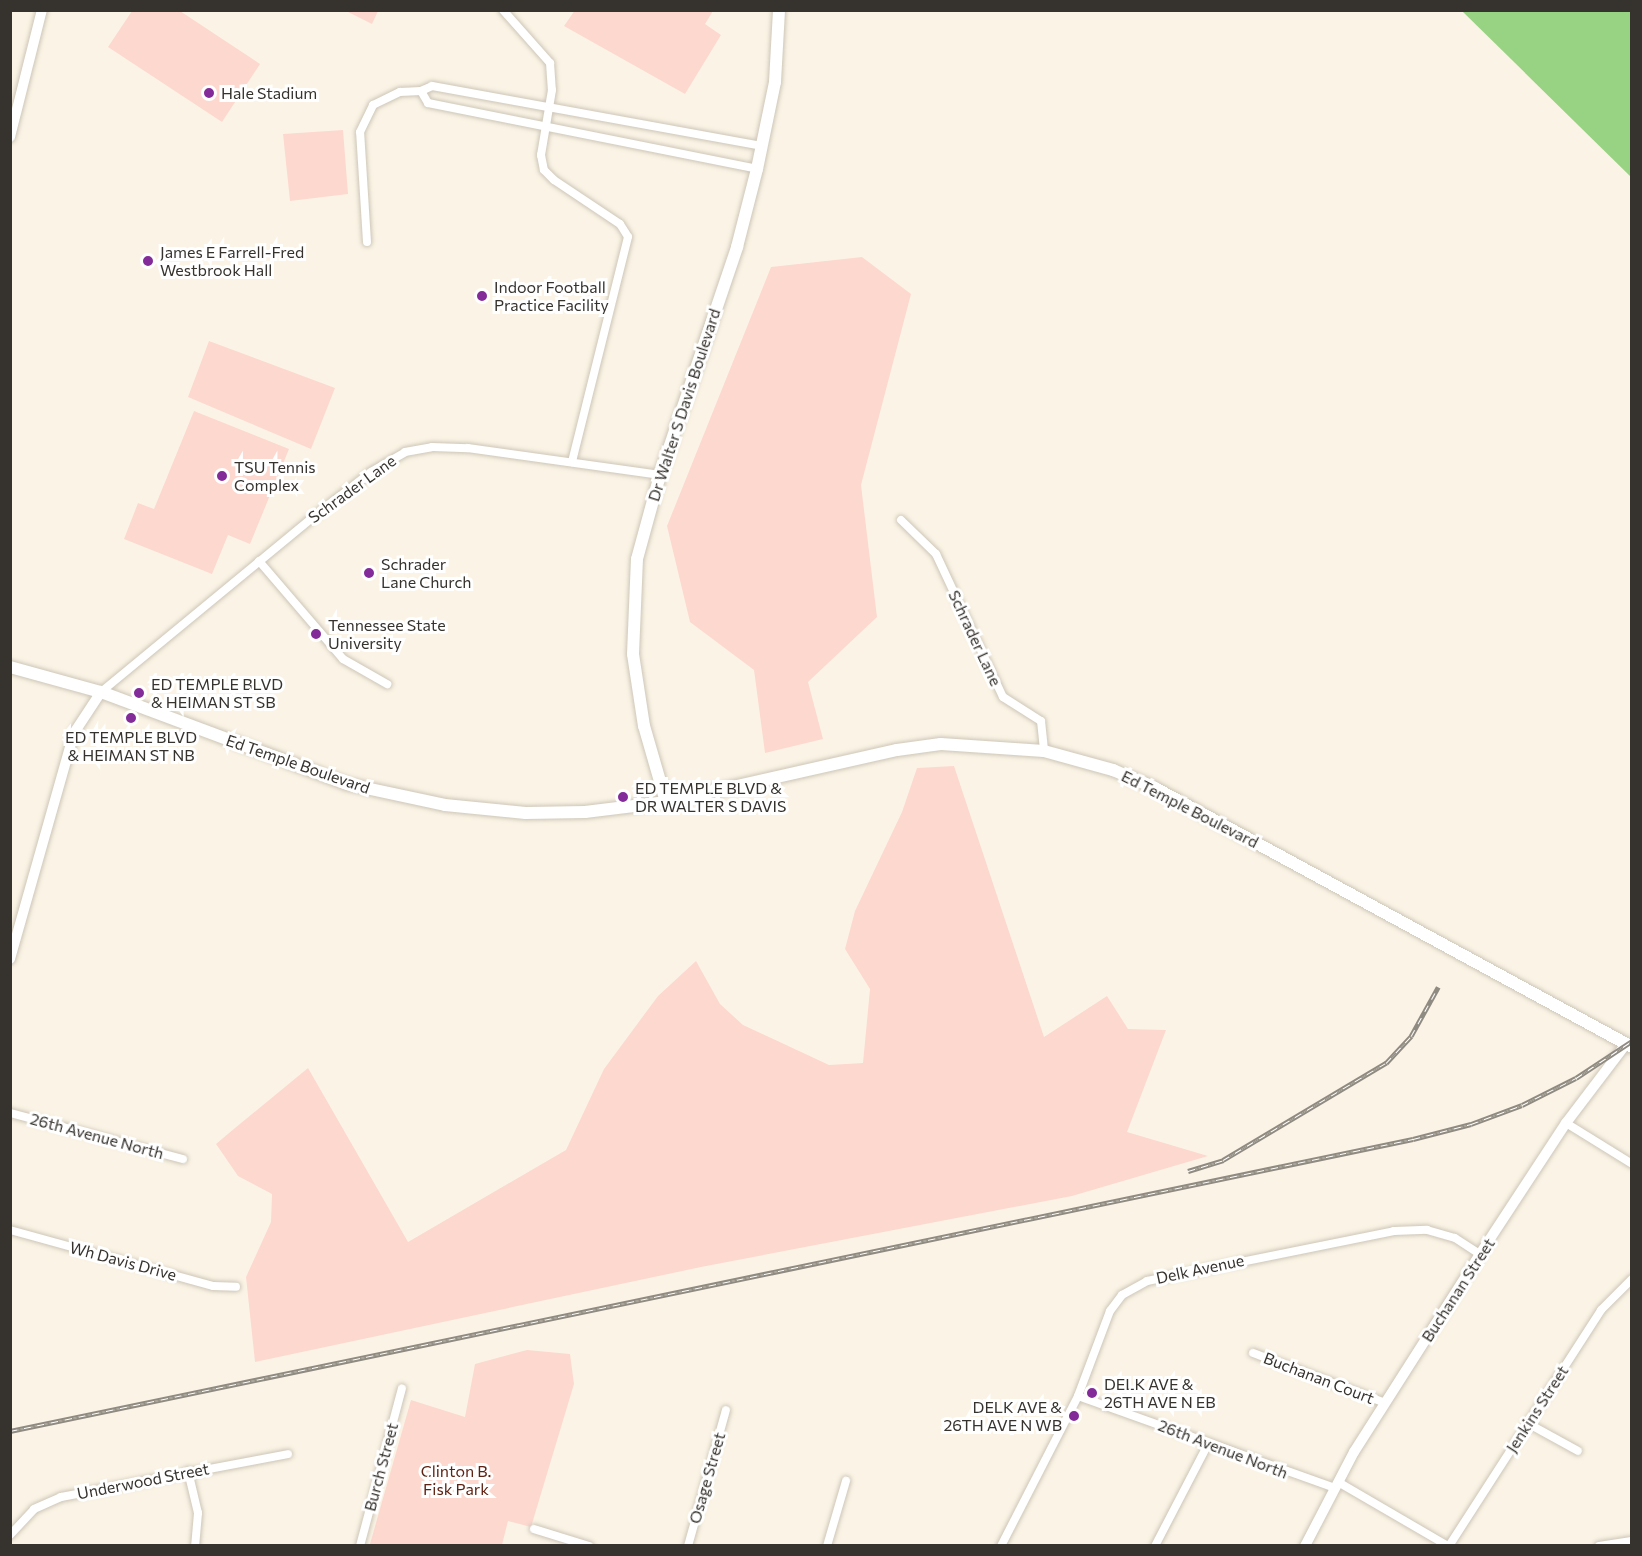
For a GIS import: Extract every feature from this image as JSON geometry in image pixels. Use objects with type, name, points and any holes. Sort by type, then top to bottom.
[{"type":"main road","name":"Dr Walter S Davis Boulevard","points":[[666,802],[644,726],[633,654],[637,559],[660,475],[736,247],[757,169],[775,81],[779,10]]},
{"type":"main road","name":"Ed Temple Boulevard","points":[[10,667],[102,692],[316,774],[409,799],[526,813],[585,812],[666,802],[897,750],[941,744],[1044,751],[1113,770],[1155,788],[1629,1046]]},
{"type":"street","points":[[10,137],[12,121],[42,10]]},
{"type":"street","points":[[503,10],[548,58],[552,82],[541,160],[546,172],[621,224],[628,237],[572,462]]},
{"type":"street","points":[[367,242],[360,139],[363,120],[373,105],[405,90],[421,91],[432,86],[762,146]]},
{"type":"street","points":[[421,91],[428,103],[757,169]]},
{"type":"street","name":"Schrader Lane","points":[[102,692],[259,561],[371,472],[405,452],[453,447],[660,475]]},
{"type":"street","name":"Schrader Lane","points":[[901,520],[936,554],[1002,697],[1041,721],[1044,751]]},
{"type":"street","points":[[259,561],[343,659],[387,684]]},
{"type":"street","points":[[10,959],[74,734],[102,692]]},
{"type":"street","name":"Buchanan Street","points":[[1305,1545],[1336,1485],[1385,1403],[1480,1254],[1566,1123],[1629,1046]]},
{"type":"street","name":"26th Avenue North","points":[[10,1113],[183,1159]]},
{"type":"street","points":[[1566,1123],[1632,1164]]},
{"type":"street","name":"Wh Davis Drive","points":[[10,1230],[213,1286],[236,1287]]},
{"type":"street","name":"Delk Avenue","points":[[1001,1545],[1078,1396],[1110,1311],[1122,1294],[1147,1281],[1394,1231],[1427,1230],[1455,1238],[1480,1254]]},
{"type":"street","name":"Jenkins Street","points":[[1449,1545],[1601,1310],[1632,1279]]},
{"type":"street","name":"Buchanan Court","points":[[1253,1353],[1385,1403]]},
{"type":"street","name":"Burch Street","points":[[360,1545],[402,1388]]},
{"type":"street","name":"26th Avenue North","points":[[1078,1396],[1208,1444],[1336,1485],[1449,1545]]},
{"type":"street","name":"Osage Street","points":[[688,1545],[726,1410]]},
{"type":"street","points":[[1527,1423],[1578,1451]]},
{"type":"street","points":[[1155,1545],[1208,1444]]},
{"type":"street","name":"Underwood Street","points":[[10,1535],[34,1509],[61,1497],[188,1471],[288,1454]]},
{"type":"street","points":[[188,1471],[198,1513],[195,1545]]},
{"type":"street","points":[[827,1545],[846,1481]]},
{"type":"street","points":[[534,1529],[589,1545]]},
{"type":"street","points":[[1599,1545],[1632,1541]]},
{"type":"green space","points":[[344,10],[378,10],[378,11],[372,24]]},
{"type":"green space","points":[[575,10],[713,11],[705,24],[721,35],[685,94],[564,26]]},
{"type":"green space","name":"Hale Stadium","points":[[132,11],[180,11],[260,64],[222,122],[108,47]]},
{"type":"green space","points":[[343,130],[348,194],[290,201],[283,134]]},
{"type":"green space","points":[[862,257],[911,294],[861,485],[877,617],[808,682],[823,739],[765,753],[754,670],[690,622],[667,526],[771,267]]},
{"type":"green space","points":[[209,341],[335,388],[311,449],[188,397]]},
{"type":"green space","name":"TSU Tennis Complex","points":[[194,411],[289,449],[250,544],[228,535],[212,574],[124,539],[138,503],[154,509]]},
{"type":"green space","points":[[954,766],[1044,1037],[1107,996],[1128,1029],[1166,1030],[1127,1132],[1208,1156],[1072,1196],[701,1267],[255,1362],[246,1277],[271,1222],[272,1194],[238,1176],[216,1144],[308,1068],[408,1242],[566,1150],[604,1069],[658,996],[696,961],[720,1004],[743,1025],[829,1065],[863,1063],[870,989],[845,949],[855,911],[902,812],[917,768]]},
{"type":"green space","name":"Clinton B. Fisk Park","points":[[527,1350],[570,1354],[574,1384],[531,1527],[508,1521],[502,1545],[370,1544],[411,1400],[465,1417],[475,1364]]},
{"type":"shaded area","points":[[1462,11],[1631,11],[1631,177]]},
{"type":"railway","points":[[1188,1171],[1223,1160],[1386,1063],[1411,1036],[1438,987]]},
{"type":"railway","points":[[10,1431],[1413,1139],[1471,1124],[1522,1105],[1576,1078],[1632,1041]]},
{"type":"place","name":"Hale Stadium","points":[[209,93]]},
{"type":"place","name":"James E Farrell-Fred Westbrook Hall","points":[[148,261]]},
{"type":"place","name":"Indoor Football Practice Facility","points":[[482,296]]},
{"type":"place","name":"TSU Tennis Complex","points":[[222,476]]},
{"type":"place","name":"Schrader Lane Church","points":[[369,573]]},
{"type":"place","name":"Tennessee State University","points":[[316,634]]},
{"type":"place","name":"ED TEMPLE BLVD & HEIMAN ST SB","points":[[139,693]]},
{"type":"place","name":"ED TEMPLE BLVD & HEIMAN ST NB","points":[[131,718]]},
{"type":"place","name":"ED TEMPLE BLVD & DR WALTER S DAVIS","points":[[623,797]]},
{"type":"place","name":"DELK AVE & 26TH AVE N EB","points":[[1092,1393]]},
{"type":"place","name":"DELK AVE & 26TH AVE N WB","points":[[1074,1416]]}]
